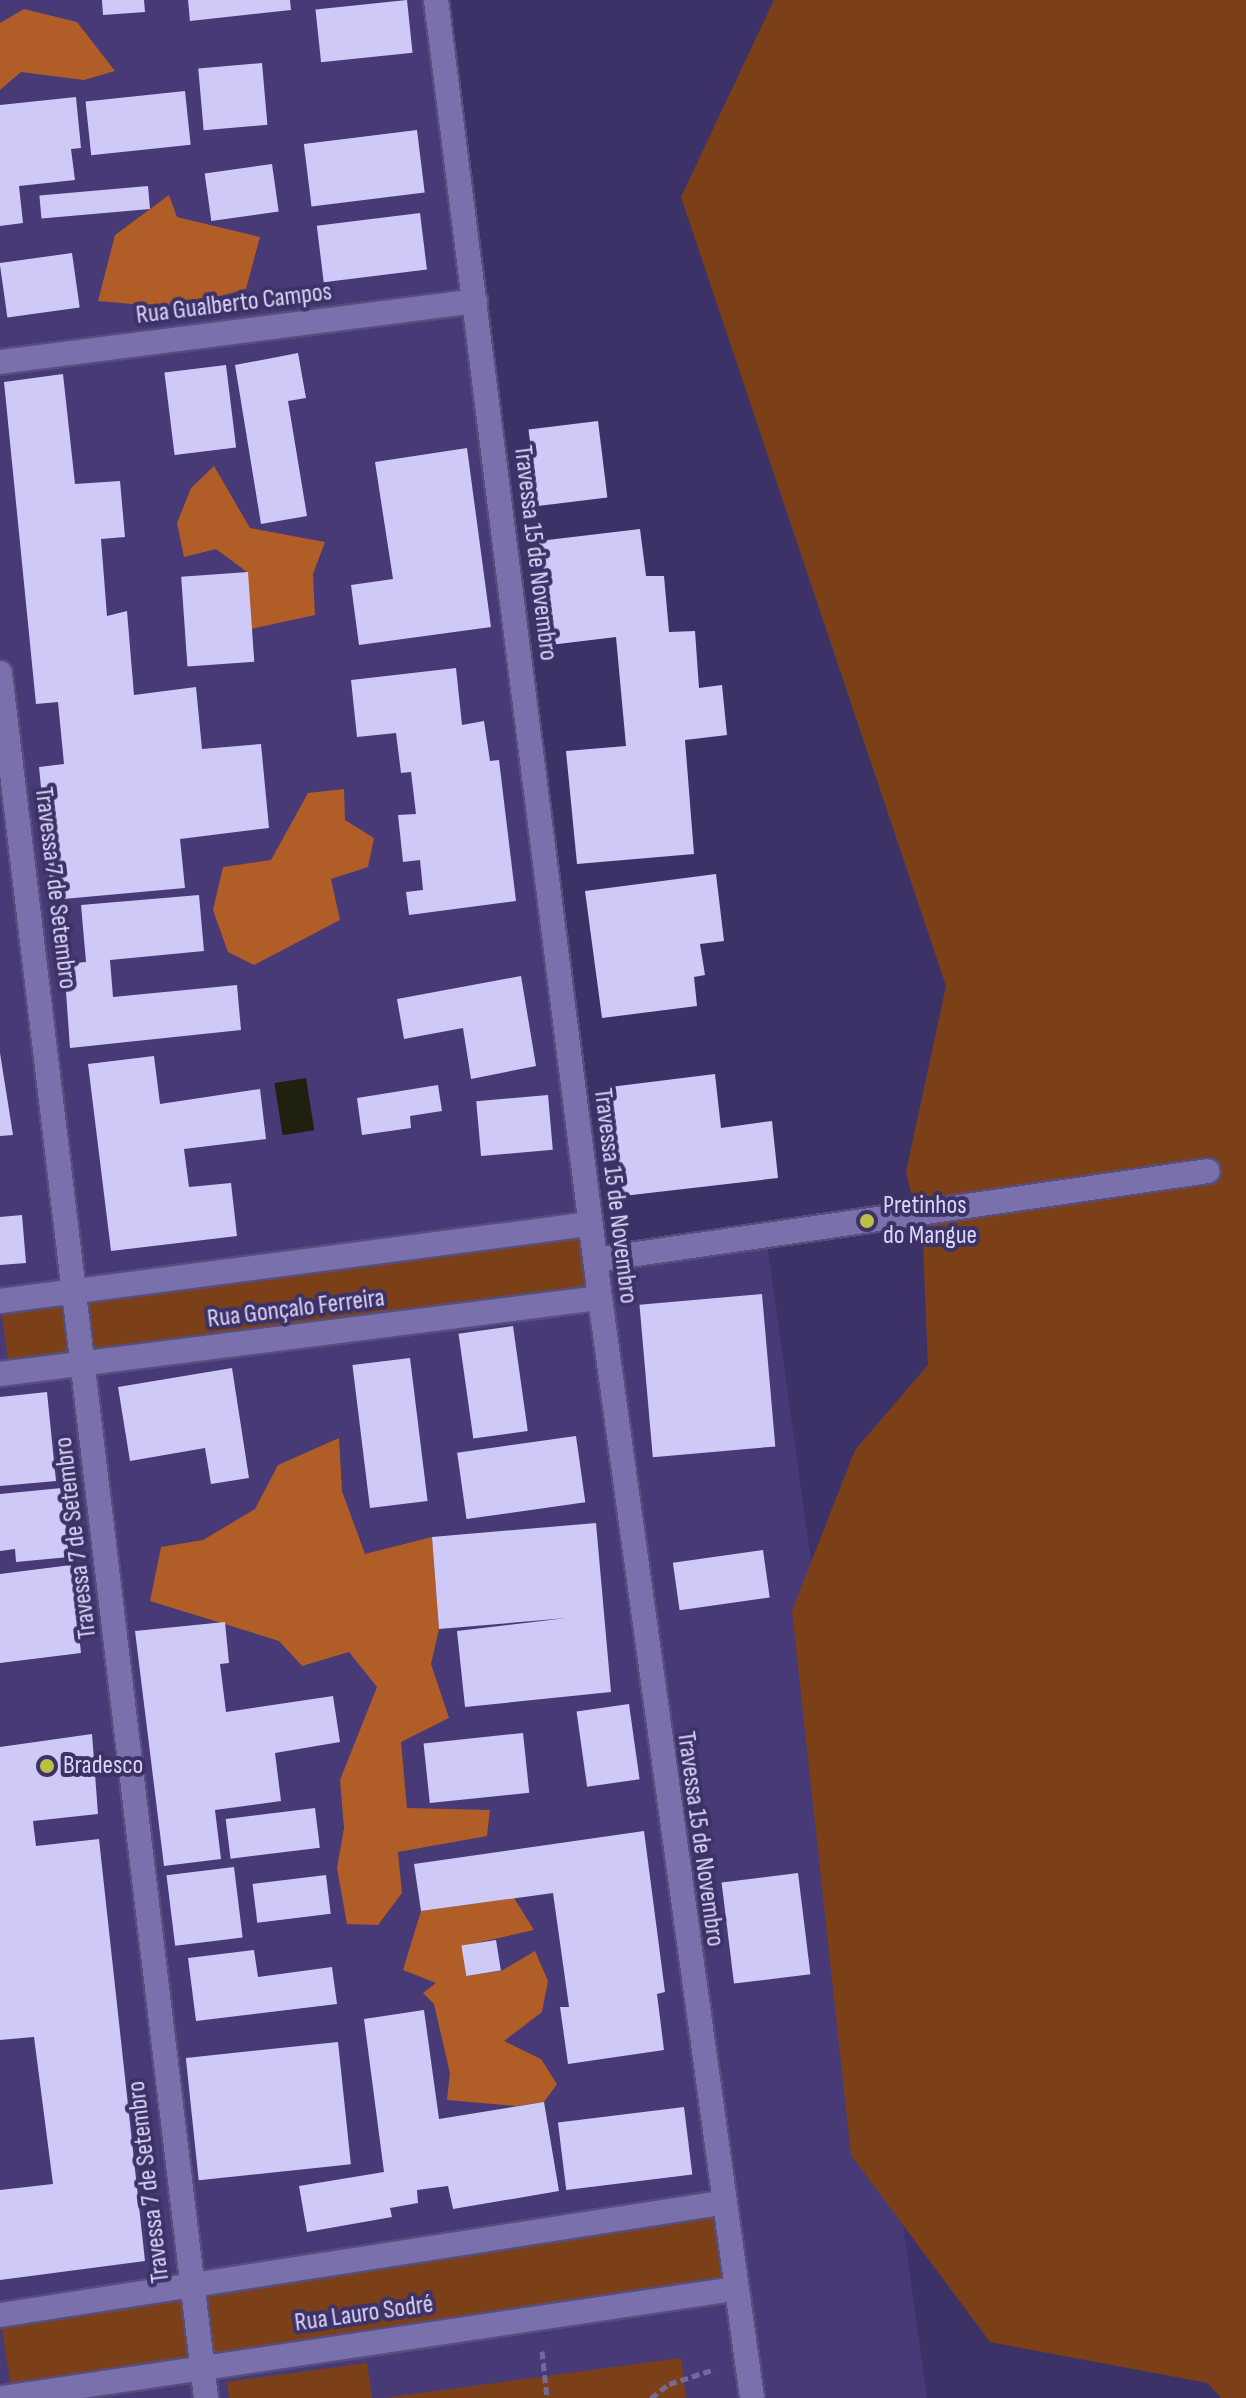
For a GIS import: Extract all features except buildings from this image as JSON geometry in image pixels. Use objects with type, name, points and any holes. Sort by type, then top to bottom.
[{"type":"street","name":"Travessa 15 de Novembro","points":[[436,0],[590,1224],[721,2203],[752,2398]]},
{"type":"street","name":"Rua Gualberto Campos","points":[[0,362],[475,301]]},
{"type":"street","name":"Travessa 7 de Setembro","points":[[0,673],[76,1292],[189,2285],[206,2398]]},
{"type":"street","points":[[595,1260],[1208,1171]]},
{"type":"street","name":"Rua Gonçalo Ferreira","points":[[0,1301],[590,1224]]},
{"type":"street","name":"Rua Gonçalo Ferreira","points":[[0,1374],[600,1298]]},
{"type":"street","name":"Rua Lauro Sodré","points":[[0,2315],[721,2203]]},
{"type":"street","name":"Rua Lauro Sodré","points":[[2,2398],[734,2289]]},
{"type":"path","points":[[539,2317],[547,2398]]},
{"type":"path","points":[[651,2398],[669,2384],[745,2360]]},
{"type":"shaded area","points":[[0,0],[434,0],[595,1260],[766,1236],[927,2398],[0,2398]]},
{"type":"shaded area","points":[[774,0],[1246,0],[1246,2398],[1221,2398],[1208,2383],[990,2342],[851,2155],[792,1611],[855,1450],[928,1365],[923,1244],[906,1172],[946,986],[681,197]]},
{"type":"shaded area","points":[[24,9],[77,22],[115,71],[84,80],[21,72],[0,90],[0,23]]},
{"type":"shaded area","points":[[169,195],[177,217],[260,237],[246,289],[176,308],[98,301],[115,235]]},
{"type":"shaded area","points":[[214,466],[250,528],[325,542],[313,574],[315,615],[251,629],[247,572],[216,549],[184,557],[177,523],[191,488]]},
{"type":"shaded area","points":[[344,789],[345,820],[374,838],[368,867],[331,879],[340,920],[254,965],[228,952],[213,910],[223,867],[271,860],[308,793]]},
{"type":"shaded area","points":[[306,1078],[314,1130],[283,1135],[274,1083]]},
{"type":"shaded area","points":[[590,1224],[600,1298],[11,1381],[1,1307]]},
{"type":"shaded area","points":[[339,1438],[342,1491],[365,1554],[432,1537],[439,1629],[431,1664],[449,1718],[401,1742],[407,1808],[490,1810],[487,1836],[398,1852],[402,1893],[378,1925],[347,1924],[337,1868],[344,1828],[340,1780],[377,1687],[349,1652],[302,1666],[279,1641],[150,1601],[161,1547],[203,1540],[255,1509],[278,1465]]},
{"type":"shaded area","points":[[514,1898],[534,1930],[463,1946],[466,1976],[501,1971],[535,1951],[548,1981],[542,2012],[504,2041],[541,2059],[557,2084],[544,2102],[516,2106],[447,2100],[450,2073],[434,2004],[423,1993],[436,1983],[403,1970],[421,1911]]},
{"type":"shaded area","points":[[721,2203],[735,2289],[46,2398],[13,2398],[0,2317]]},
{"type":"shaded area","points":[[681,2358],[686,2398],[383,2398]]},
{"type":"shaded area","points":[[367,2363],[372,2398],[229,2398],[227,2382]]},
{"type":"place","name":"Pretinhos do Mangue","points":[[867,1221]]},
{"type":"place","name":"Bradesco","points":[[47,1766]]}]
